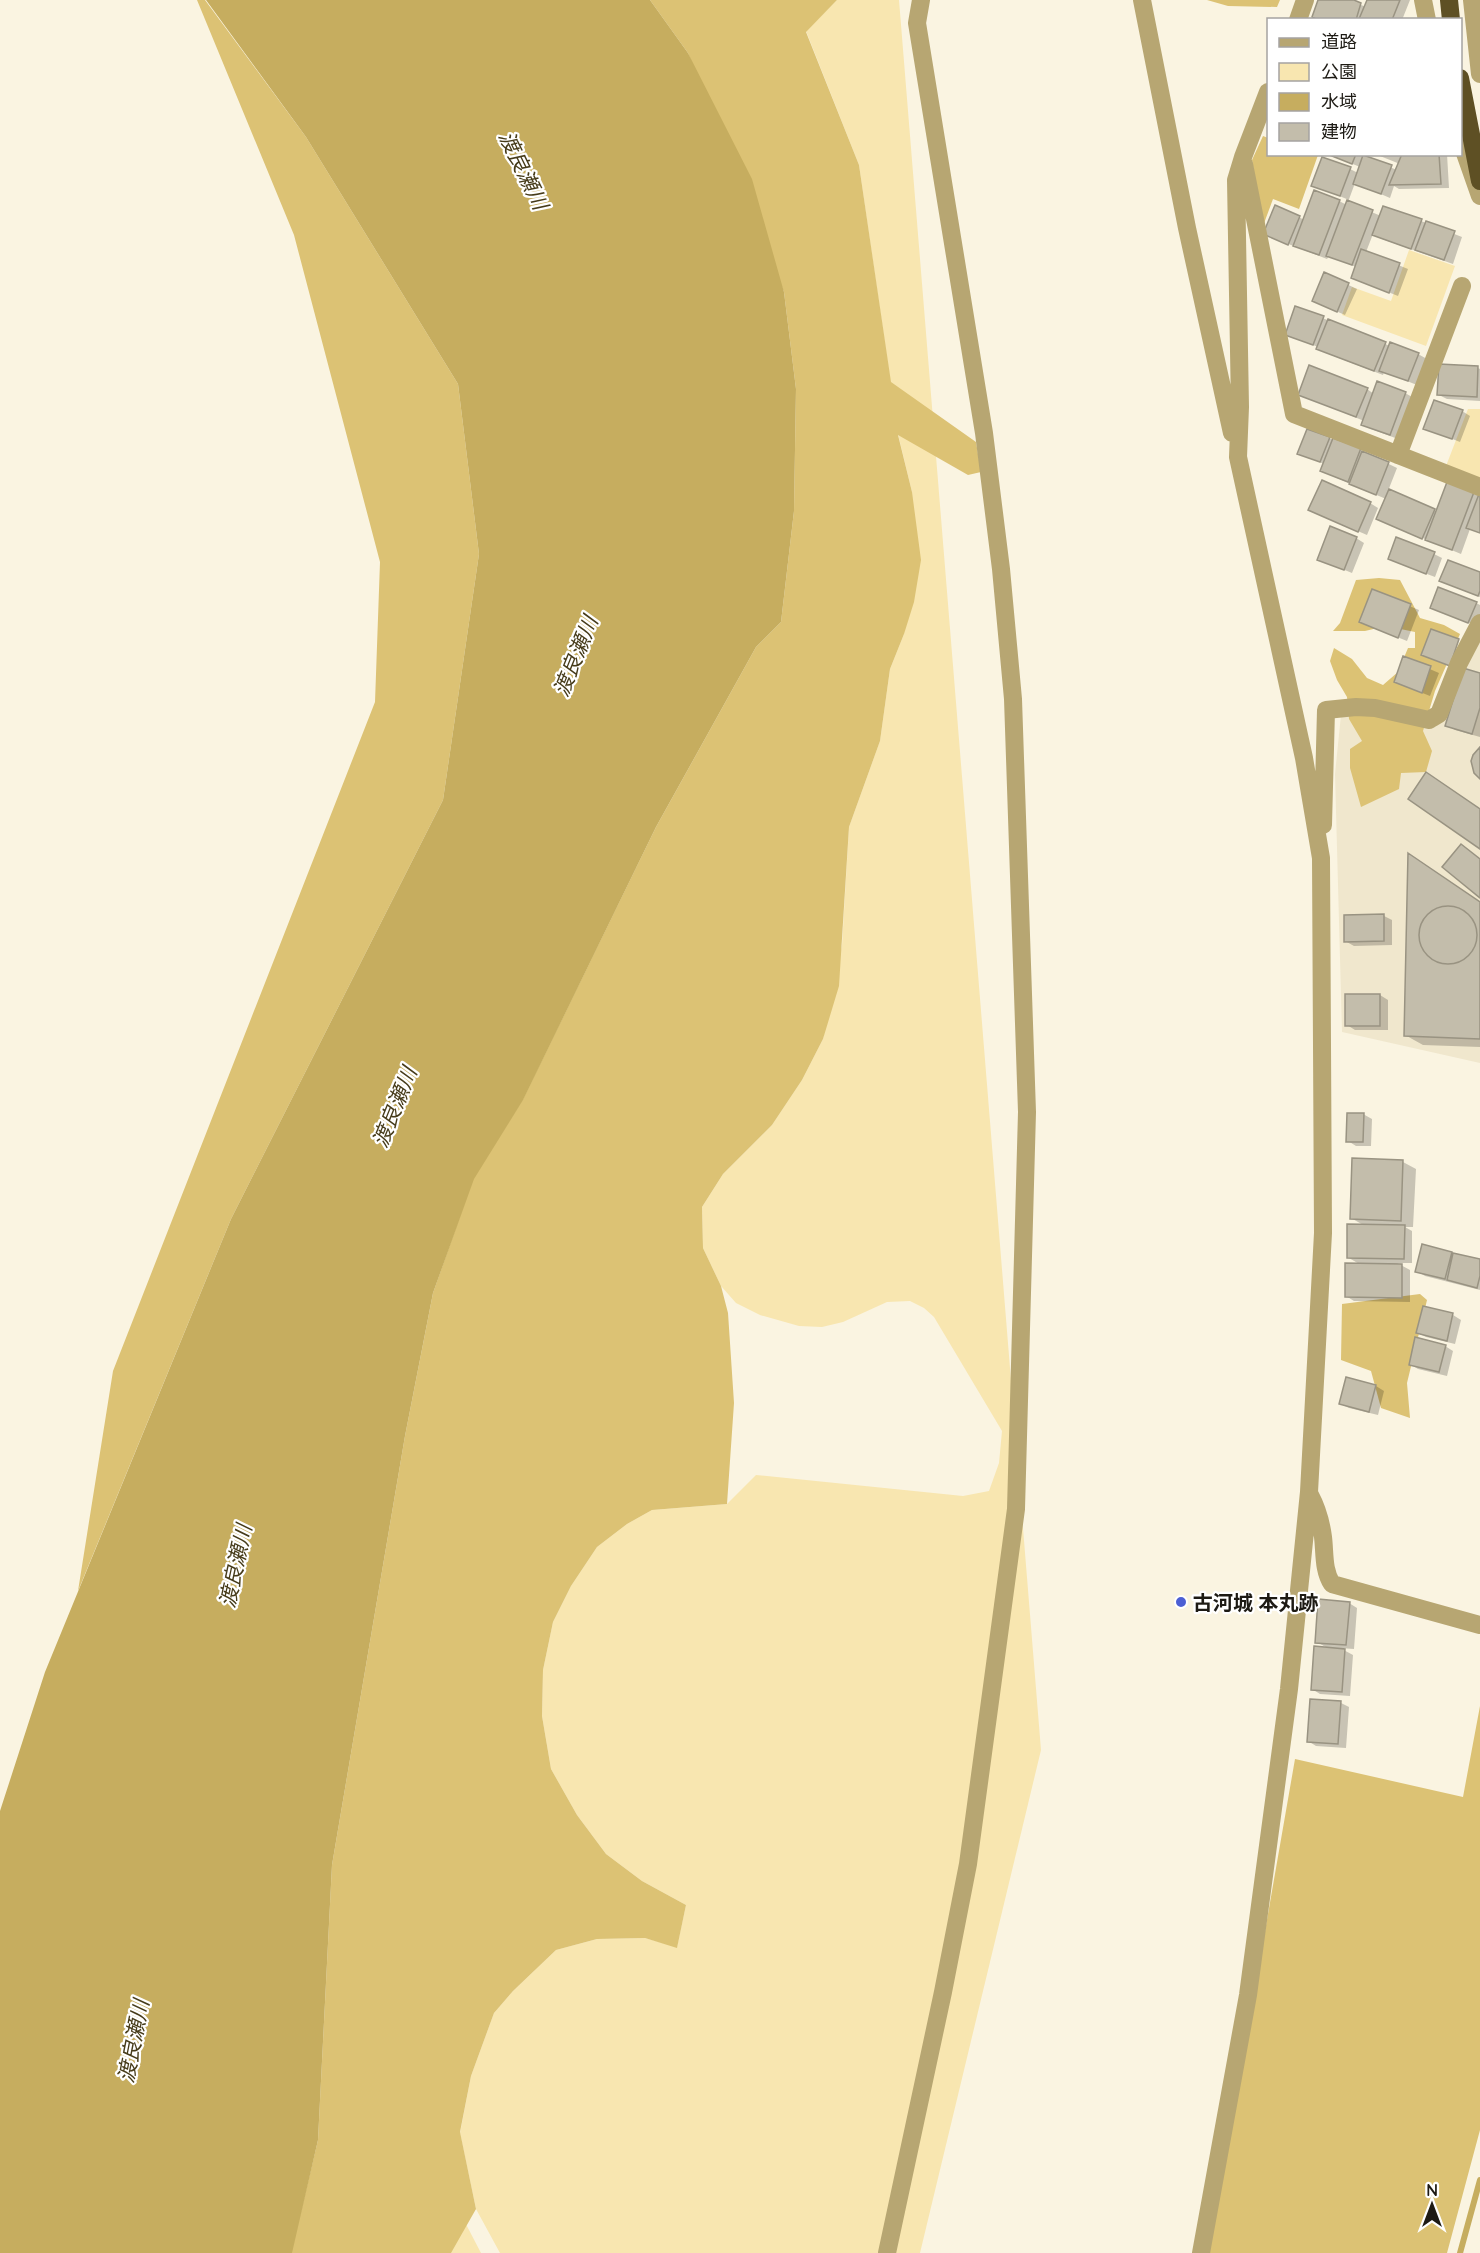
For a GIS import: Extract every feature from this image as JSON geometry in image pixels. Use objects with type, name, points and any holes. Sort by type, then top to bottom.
[{"type":"highway","points":[[1449,0],[1451,18]]},
{"type":"highway","points":[[1462,83],[1480,181]]},
{"type":"street","points":[[887,2253],[944,1992],[968,1864],[1016,1509],[1027,1112],[1013,699],[1001,569],[984,433],[917,23],[921,0]]},
{"type":"street","points":[[1142,0],[1187,228],[1304,758],[1321,858]]},
{"type":"street","points":[[1299,18],[1305,0]]},
{"type":"street","points":[[1423,0],[1427,18]]},
{"type":"street","points":[[1472,0],[1480,74]]},
{"type":"street","points":[[1238,457],[1240,406],[1236,180],[1267,97]]},
{"type":"street","points":[[1462,142],[1480,196]]},
{"type":"street","points":[[1243,157],[1294,414],[1480,487]]},
{"type":"street","points":[[1398,455],[1462,286]]},
{"type":"street","points":[[1202,2253],[1248,1995],[1268,1855],[1289,1689],[1309,1492],[1323,1233],[1321,858],[1326,777],[1326,710],[1356,706],[1429,720],[1438,714],[1459,663],[1480,623]]},
{"type":"street","points":[[1309,1492],[1317,1507],[1323,1535],[1325,1565],[1332,1584],[1480,1625]]},
{"type":"shaded area","points":[[197,0],[205,0],[306,137],[458,384],[479,554],[443,800],[231,1219],[78,1591],[113,1371],[375,702],[380,562],[294,235]]},
{"type":"shaded area","points":[[650,0],[837,0],[806,32],[859,165],[891,382],[976,442],[981,472],[968,475],[898,435],[912,492],[921,560],[914,602],[890,669],[880,741],[849,827],[839,986],[823,1039],[802,1080],[772,1125],[723,1174],[702,1207],[703,1248],[721,1286],[728,1313],[734,1403],[727,1504],[652,1510],[627,1524],[597,1547],[571,1586],[553,1622],[543,1670],[542,1716],[551,1769],[577,1815],[606,1854],[642,1881],[686,1905],[677,1948],[645,1938],[597,1939],[556,1950],[513,1991],[494,2013],[471,2076],[460,2132],[476,2209],[451,2253],[291,2253],[318,2140],[332,1865],[405,1436],[433,1293],[473,1179],[523,1099],[656,827],[756,647],[781,622],[794,511],[796,389],[784,292],[688,53]]},
{"type":"shaded area","points":[[1207,0],[1280,0],[1277,7],[1228,6]]},
{"type":"shaded area","points":[[1263,136],[1267,138],[1267,156],[1318,156],[1299,209],[1273,199],[1263,226],[1252,160]]},
{"type":"shaded area","points":[[1379,578],[1400,580],[1420,618],[1444,625],[1460,634],[1435,691],[1423,731],[1432,751],[1426,772],[1401,773],[1399,789],[1361,807],[1350,768],[1350,749],[1362,741],[1349,719],[1347,697],[1330,661],[1334,648],[1352,659],[1367,678],[1383,685],[1398,672],[1408,648],[1415,648],[1415,632],[1386,626],[1365,631],[1333,631],[1340,623],[1356,580]]},
{"type":"shaded area","points":[[1480,630],[1480,1063],[1342,1032],[1335,774],[1341,715],[1379,714],[1436,727],[1462,658]]},
{"type":"shaded area","points":[[1420,1294],[1427,1300],[1407,1383],[1410,1418],[1381,1408],[1371,1371],[1341,1360],[1342,1304]]},
{"type":"shaded area","points":[[1480,1706],[1480,2130],[1447,2253],[1209,2253],[1295,1759],[1463,1797]]},
{"type":"green space","points":[[837,0],[899,0],[1041,1750],[920,2253],[500,2253],[476,2209],[460,2133],[471,2076],[494,2013],[513,1991],[556,1950],[597,1939],[645,1938],[677,1947],[686,1905],[642,1881],[606,1854],[577,1815],[551,1769],[542,1716],[543,1670],[553,1622],[571,1586],[597,1547],[627,1524],[652,1510],[727,1504],[756,1475],[963,1496],[989,1491],[999,1463],[1002,1431],[934,1317],[924,1308],[910,1301],[887,1302],[843,1322],[822,1327],[799,1326],[760,1315],[736,1303],[721,1286],[703,1248],[702,1207],[723,1174],[772,1125],[802,1080],[823,1039],[842,945],[849,827],[880,741],[890,669],[904,634],[912,492],[898,434],[859,165],[806,31]]},
{"type":"green space","points":[[1409,250],[1455,266],[1426,346],[1342,315],[1352,287],[1391,301]]},
{"type":"green space","points":[[1468,409],[1480,409],[1480,480],[1446,466]]},
{"type":"green space","points":[[456,2205],[481,2253],[436,2253]]},
{"type":"water","name":"渡良瀬川","points":[[206,0],[650,0],[688,53],[752,179],[784,292],[796,389],[794,511],[781,622],[756,647],[656,827],[523,1100],[474,1179],[433,1293],[405,1436],[332,1865],[318,2140],[292,2253],[0,2253],[0,1811],[45,1672],[231,1219],[443,800],[479,554],[458,384],[306,137]]},
{"type":"building","points":[[1318,0],[1354,0],[1361,3],[1357,18],[1312,17]]},
{"type":"building","points":[[1367,0],[1400,0],[1393,18],[1359,18]]},
{"type":"building","points":[[1332,156],[1355,156],[1352,164]]},
{"type":"building","points":[[1363,156],[1392,165],[1381,194],[1353,184]]},
{"type":"building","points":[[1401,156],[1439,156],[1441,184],[1389,185]]},
{"type":"building","points":[[1322,157],[1351,167],[1340,196],[1311,186]]},
{"type":"building","points":[[1314,190],[1340,200],[1319,255],[1293,246]]},
{"type":"building","points":[[1347,200],[1373,210],[1352,265],[1326,256]]},
{"type":"building","points":[[1275,205],[1300,216],[1288,245],[1263,234]]},
{"type":"building","points":[[1383,206],[1422,219],[1411,249],[1372,235]]},
{"type":"building","points":[[1426,221],[1455,231],[1444,260],[1415,250]]},
{"type":"building","points":[[1361,249],[1400,263],[1389,293],[1351,278]]},
{"type":"building","points":[[1324,272],[1349,283],[1337,312],[1312,301]]},
{"type":"building","points":[[1295,306],[1324,316],[1313,345],[1285,335]]},
{"type":"building","points":[[1328,319],[1386,342],[1374,371],[1316,349]]},
{"type":"building","points":[[1390,342],[1419,353],[1408,381],[1379,371]]},
{"type":"building","points":[[1439,364],[1478,366],[1477,397],[1437,395]]},
{"type":"building","points":[[1309,365],[1368,388],[1356,417],[1298,395]]},
{"type":"building","points":[[1377,381],[1406,392],[1390,435],[1361,425]]},
{"type":"building","points":[[1434,400],[1463,410],[1452,439],[1423,429]]},
{"type":"building","points":[[1307,429],[1330,437],[1320,462],[1297,454]]},
{"type":"building","points":[[1333,438],[1361,448],[1348,482],[1320,471]]},
{"type":"building","points":[[1362,451],[1389,462],[1376,495],[1349,484]]},
{"type":"building","points":[[1322,480],[1371,502],[1358,532],[1308,510]]},
{"type":"building","points":[[1447,482],[1474,492],[1452,550],[1425,540]]},
{"type":"building","points":[[1389,489],[1435,509],[1422,539],[1376,519]]},
{"type":"building","points":[[1480,495],[1480,533],[1466,528]]},
{"type":"building","points":[[1330,526],[1357,537],[1344,570],[1317,560]]},
{"type":"building","points":[[1396,537],[1435,552],[1426,574],[1388,559]]},
{"type":"building","points":[[1448,560],[1480,572],[1478,596],[1439,581]]},
{"type":"building","points":[[1438,587],[1477,602],[1468,623],[1430,608]]},
{"type":"building","points":[[1372,589],[1411,604],[1398,638],[1359,622]]},
{"type":"building","points":[[1431,629],[1459,639],[1450,666],[1421,655]]},
{"type":"building","points":[[1403,656],[1431,666],[1422,693],[1394,682]]},
{"type":"building","points":[[1463,668],[1480,673],[1480,708],[1472,734],[1445,726]]},
{"type":"building","points":[[1480,747],[1480,779],[1474,773],[1471,761]]},
{"type":"building","points":[[1426,772],[1480,809],[1480,849],[1408,799]]},
{"type":"building","points":[[1461,844],[1480,859],[1480,898],[1442,867]]},
{"type":"building","points":[[1408,853],[1480,902],[1480,1039],[1404,1036]]},
{"type":"building","points":[[1442,906],[1454,906],[1469,914],[1477,929],[1477,941],[1469,956],[1454,964],[1442,964],[1427,956],[1419,941],[1419,929],[1427,914]]},
{"type":"building","points":[[1384,914],[1384,941],[1344,942],[1344,915]]},
{"type":"building","points":[[1345,994],[1380,994],[1380,1026],[1345,1026]]},
{"type":"building","points":[[1347,1113],[1364,1113],[1363,1142],[1346,1142]]},
{"type":"building","points":[[1352,1158],[1403,1160],[1401,1221],[1350,1219]]},
{"type":"building","points":[[1347,1224],[1405,1225],[1404,1259],[1347,1258]]},
{"type":"building","points":[[1422,1244],[1452,1252],[1445,1279],[1415,1272]]},
{"type":"building","points":[[1453,1253],[1480,1259],[1477,1288],[1447,1280]]},
{"type":"building","points":[[1345,1263],[1402,1264],[1402,1298],[1345,1297]]},
{"type":"building","points":[[1423,1306],[1453,1313],[1447,1341],[1416,1333]]},
{"type":"building","points":[[1415,1337],[1446,1345],[1439,1372],[1409,1365]]},
{"type":"building","points":[[1346,1377],[1376,1385],[1369,1412],[1339,1404]]},
{"type":"building","points":[[1318,1599],[1350,1602],[1346,1645],[1315,1643]]},
{"type":"building","points":[[1314,1646],[1345,1649],[1342,1692],[1311,1690]]},
{"type":"building","points":[[1310,1699],[1341,1701],[1338,1744],[1307,1742]]},
{"type":"waterway","points":[[1460,2253],[1480,2180]]},
{"type":"place","name":"古河城 本丸跡","points":[[1181,1602]]}]
